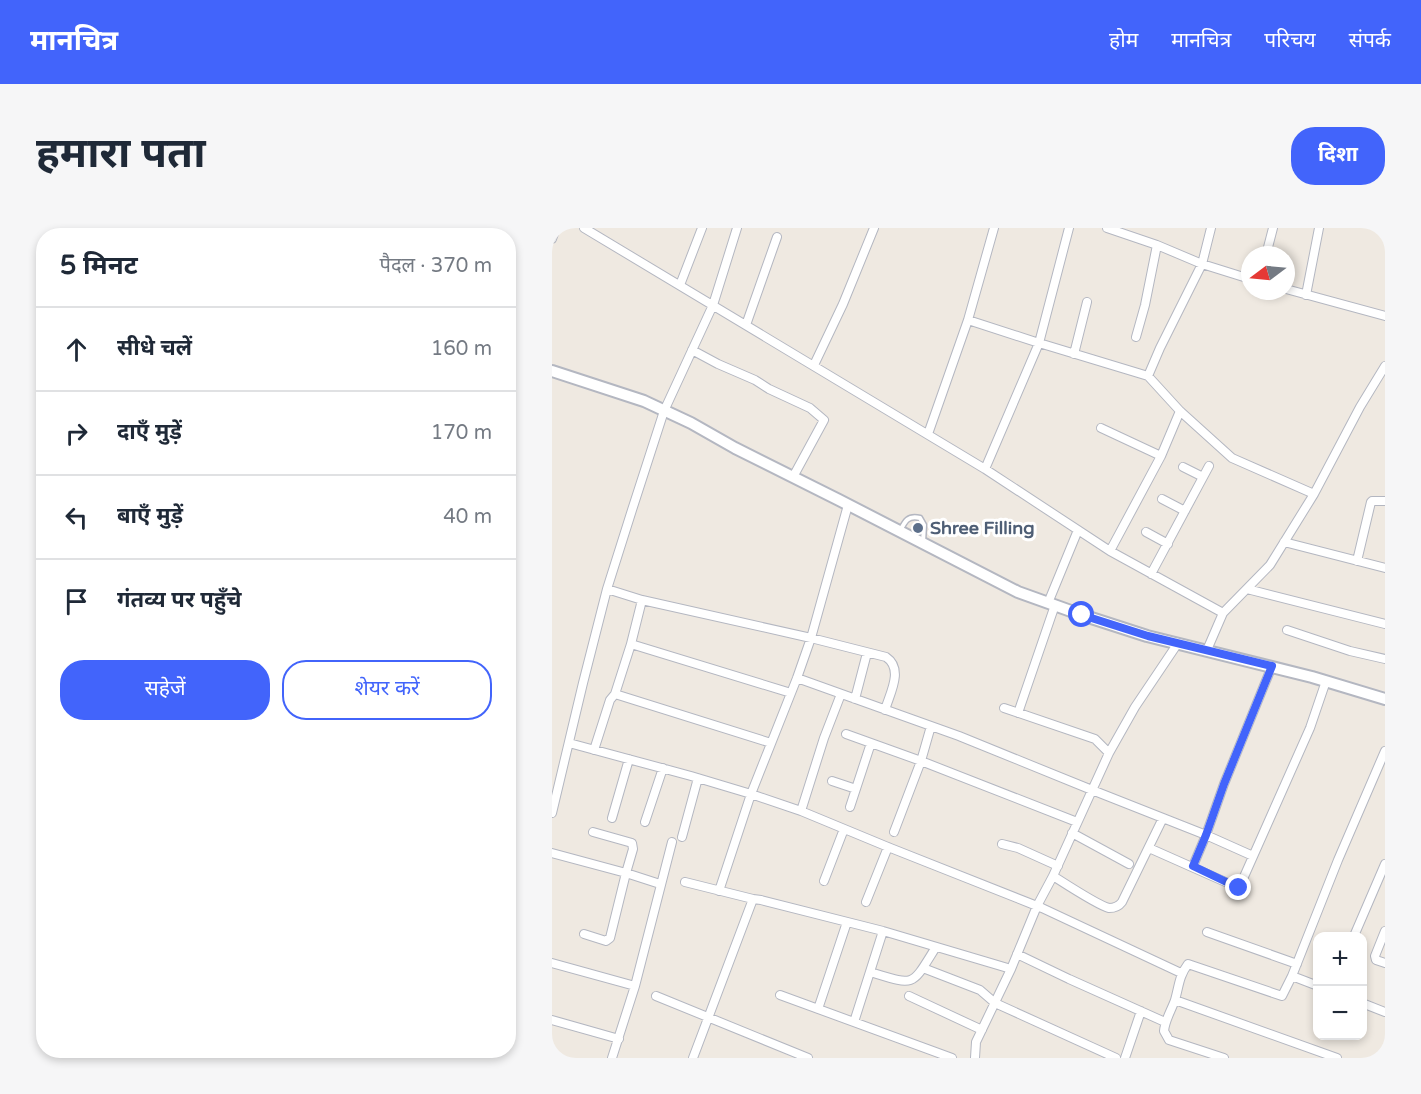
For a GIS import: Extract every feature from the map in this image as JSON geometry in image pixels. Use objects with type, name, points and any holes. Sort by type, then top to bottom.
[{"type":"street","points":[[552,239],[556,228]]},
{"type":"street","points":[[584,228],[985,469],[1110,552],[1223,613]]},
{"type":"street","points":[[680,285],[702,228]]},
{"type":"street","points":[[552,813],[607,589],[664,411],[713,304],[737,228]]},
{"type":"street","points":[[814,365],[843,304],[874,228]]},
{"type":"street","points":[[928,434],[968,320],[994,228]]},
{"type":"street","points":[[985,469],[1039,343],[1069,228]]},
{"type":"street","points":[[1107,228],[1241,276]]},
{"type":"street","points":[[1148,376],[1202,264],[1211,228]]},
{"type":"street","points":[[1268,246],[1273,228]]},
{"type":"street","points":[[1306,295],[1319,228]]},
{"type":"street","points":[[746,325],[777,237]]},
{"type":"street","points":[[1136,337],[1157,245]]},
{"type":"street","points":[[1295,292],[1385,316]]},
{"type":"street","points":[[1074,354],[1087,302]]},
{"type":"street","points":[[968,320],[1148,376],[1180,411],[1232,458],[1314,494]]},
{"type":"street","points":[[692,350],[810,408],[824,420],[793,477]]},
{"type":"street","points":[[1207,650],[1223,613],[1270,565],[1314,494],[1360,407],[1385,366]]},
{"type":"street","points":[[552,371],[644,401],[691,423],[735,448],[1018,592],[1148,636],[1272,666],[1385,699]]},
{"type":"street","points":[[1110,552],[1161,456],[1180,411]]},
{"type":"street","points":[[1101,428],[1161,456]]},
{"type":"street","points":[[1151,574],[1209,466]]},
{"type":"street","points":[[1182,467],[1203,477]]},
{"type":"street","points":[[1162,499],[1185,511]]},
{"type":"street","points":[[1357,561],[1371,502],[1385,501]]},
{"type":"street","points":[[719,891],[751,794],[811,638],[848,505]]},
{"type":"street","points":[[1018,713],[1052,604],[1078,531]]},
{"type":"street","points":[[1146,532],[1168,544]]},
{"type":"street","points":[[1284,542],[1385,568]]},
{"type":"street","points":[[1247,588],[1385,624]]},
{"type":"street","points":[[607,589],[642,600],[886,657],[892,661],[896,673],[885,710]]},
{"type":"street","points":[[594,750],[631,644],[642,600]]},
{"type":"street","points":[[1287,630],[1350,651],[1385,659]]},
{"type":"street","points":[[975,1058],[976,1042],[1109,753],[1178,643]]},
{"type":"street","points":[[631,644],[791,693]]},
{"type":"street","points":[[855,699],[867,652]]},
{"type":"street","points":[[1193,866],[1272,666]]},
{"type":"street","points":[[797,678],[931,726],[1206,835],[1253,856]]},
{"type":"street","points":[[1149,848],[1239,888],[1310,728],[1326,681]]},
{"type":"street","points":[[615,694],[771,743]]},
{"type":"street","points":[[801,811],[824,738],[841,694]]},
{"type":"street","points":[[1004,708],[1095,739],[1109,753]]},
{"type":"street","points":[[894,832],[921,761],[931,726]]},
{"type":"street","points":[[846,734],[1077,822]]},
{"type":"street","points":[[569,743],[698,778],[801,811],[1037,906],[1181,973]]},
{"type":"street","points":[[850,807],[871,743]]},
{"type":"street","points":[[1224,1058],[1169,1040],[1164,1032],[1181,973],[1188,964],[1282,996],[1385,751]]},
{"type":"street","points":[[612,818],[629,759]]},
{"type":"street","points":[[645,822],[663,768]]},
{"type":"street","points":[[552,770],[562,772]]},
{"type":"street","points":[[682,837],[698,778]]},
{"type":"street","points":[[832,781],[856,789]]},
{"type":"street","points":[[1053,876],[1101,905],[1110,908],[1118,907],[1163,818]]},
{"type":"street","points":[[824,881],[844,829]]},
{"type":"street","points":[[584,934],[609,940],[633,849],[632,843],[593,832]]},
{"type":"street","points":[[1072,833],[1129,864]]},
{"type":"street","points":[[612,1058],[635,986],[672,842]]},
{"type":"street","points":[[1002,844],[1018,848],[1058,866]]},
{"type":"street","points":[[866,902],[888,847]]},
{"type":"street","points":[[552,853],[660,884]]},
{"type":"street","points":[[1356,932],[1385,864]]},
{"type":"street","points":[[685,882],[883,931],[1011,969]]},
{"type":"street","points":[[693,1058],[753,899]]},
{"type":"street","points":[[818,1010],[847,922]]},
{"type":"street","points":[[854,1022],[883,931]]},
{"type":"street","points":[[1385,931],[1375,956],[1376,960],[1385,963]]},
{"type":"street","points":[[1207,932],[1297,964]]},
{"type":"street","points":[[870,972],[900,982],[910,981],[918,977],[936,946]]},
{"type":"street","points":[[1017,954],[1165,1023]]},
{"type":"street","points":[[552,963],[635,986]]},
{"type":"street","points":[[923,968],[980,990],[995,1003],[1116,1058]]},
{"type":"street","points":[[1292,976],[1313,984]]},
{"type":"street","points":[[780,995],[952,1058]]},
{"type":"street","points":[[656,996],[808,1058]]},
{"type":"street","points":[[909,996],[982,1030]]},
{"type":"street","points":[[1175,1000],[1337,1058]]},
{"type":"street","points":[[1367,1005],[1385,1012]]},
{"type":"street","points":[[1125,1058],[1142,1011]]},
{"type":"street","points":[[552,1020],[619,1039]]},
{"type":"lane","points":[[899,531],[906,519],[914,516],[920,518],[924,525],[923,543]]},
{"type":"place","name":"Shree Filling","points":[[918,528]]},
{"type":"route","points":[[1082,615],[1148,636],[1272,666],[1193,866],[1239,888]]}]
